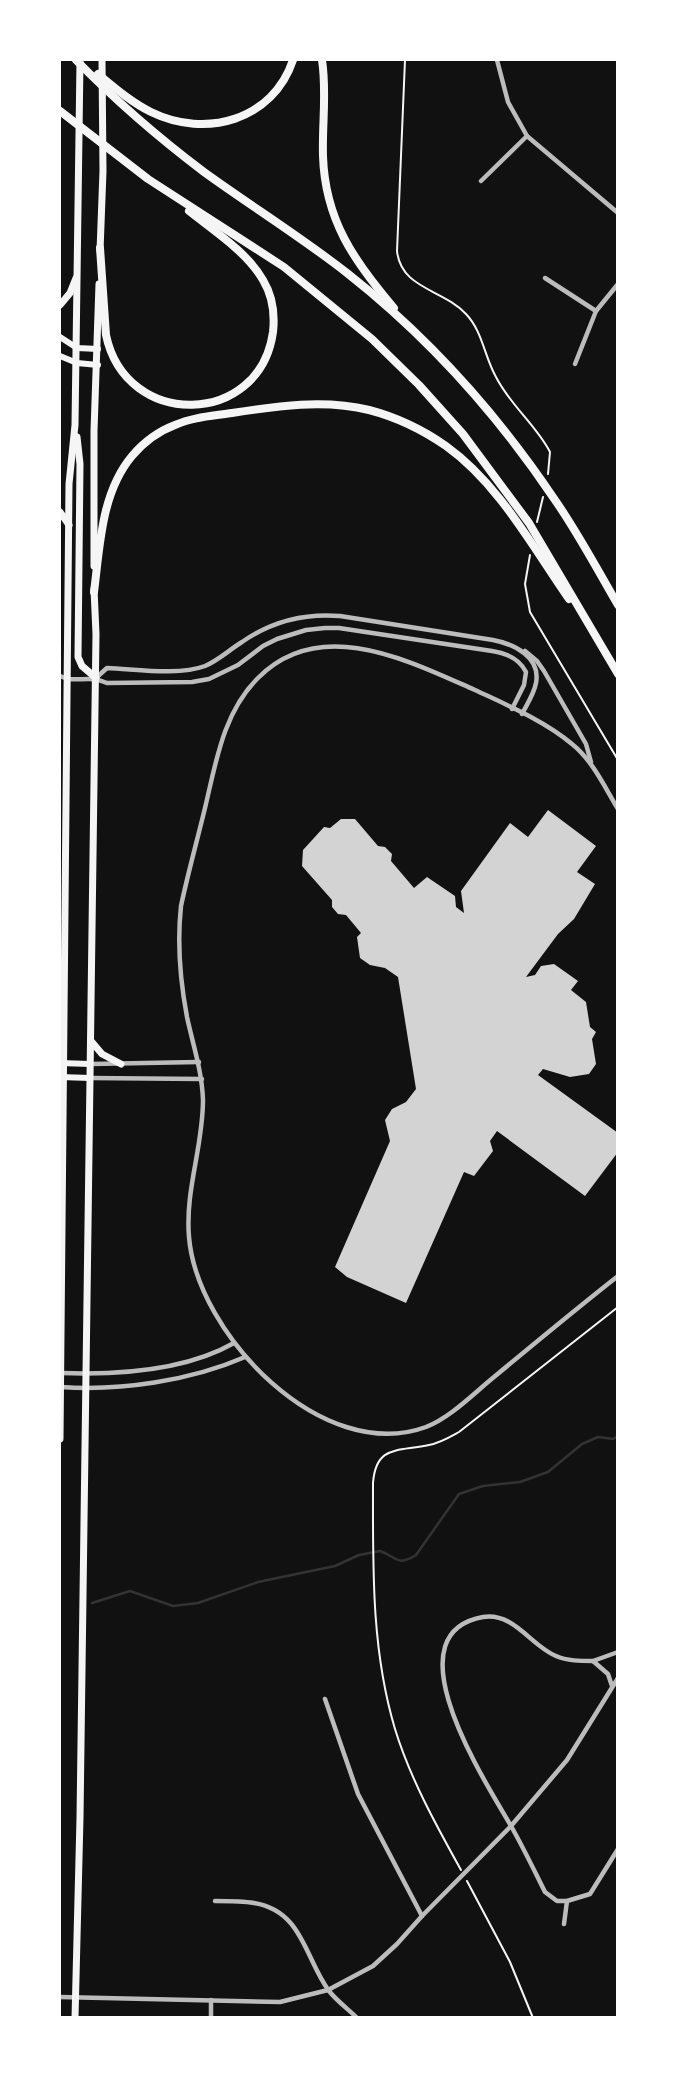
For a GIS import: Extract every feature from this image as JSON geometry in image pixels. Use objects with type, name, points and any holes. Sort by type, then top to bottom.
[{"type":"highway","points":[[79,60],[205,172],[304,240],[349,275],[442,360],[521,452],[562,511],[618,605]]},
{"type":"highway","points":[[113,91],[170,120],[208,124],[229,121],[260,108],[282,84],[293,60]]},
{"type":"highway","points":[[322,60],[325,102],[323,159],[332,211],[352,255],[411,330]]},
{"type":"highway","points":[[62,112],[244,257],[265,282],[270,295],[274,324],[268,351],[261,366],[250,379],[226,397],[194,406],[164,402],[135,387],[116,364],[109,349],[100,248]]},
{"type":"highway","points":[[148,179],[284,268],[372,339],[419,385],[463,433],[529,523],[618,674]]},
{"type":"highway","points":[[94,592],[100,543],[111,492],[132,456],[159,432],[195,419],[250,410],[306,404],[337,405],[398,419],[436,439],[467,464],[488,484],[597,637]]},
{"type":"main road","points":[[60,1439],[64,677],[68,484],[75,425],[79,271],[79,60]]},
{"type":"main road","points":[[75,2018],[96,678],[94,431],[103,171],[103,60]]},
{"type":"main road","points":[[60,305],[70,293],[79,271]]},
{"type":"main road","points":[[60,337],[77,348],[98,349]]},
{"type":"main road","points":[[60,356],[76,363],[98,365]]},
{"type":"main road","points":[[75,425],[80,464],[78,657],[82,666],[96,678]]},
{"type":"main road","points":[[60,512],[69,525]]},
{"type":"main road","points":[[90,1041],[102,1054],[121,1064]]},
{"type":"main road","points":[[62,1063],[90,1064]]},
{"type":"main road","points":[[61,1077],[90,1078]]},
{"type":"street","points":[[497,60],[508,102],[527,136],[618,213]]},
{"type":"street","points":[[481,181],[527,136]]},
{"type":"street","points":[[545,278],[596,311]]},
{"type":"street","points":[[575,364],[596,311],[618,284]]},
{"type":"street","points":[[96,678],[107,668],[188,670],[203,666],[217,660],[269,626],[312,615],[352,618],[493,640],[529,654],[544,671],[586,744],[593,766]]},
{"type":"street","points":[[60,685],[64,677],[96,678],[107,683],[192,682],[209,679],[238,665],[277,639],[306,630],[340,628],[510,656],[517,660],[526,672],[524,685],[512,709]]},
{"type":"street","points":[[514,646],[531,660],[537,676],[523,714]]},
{"type":"street","points":[[618,809],[593,766],[582,753],[562,736],[523,714],[401,658],[346,647],[313,648],[289,655],[271,666],[248,688],[230,717],[223,735],[178,928],[182,988],[202,1079],[201,1129],[189,1196],[189,1239],[200,1283],[234,1343],[265,1379],[321,1416],[360,1431],[408,1432],[444,1417],[618,1276]]},
{"type":"street","points":[[90,1064],[199,1062]]},
{"type":"street","points":[[90,1078],[202,1079]]},
{"type":"street","points":[[61,1373],[116,1373],[163,1366],[208,1356],[234,1343]]},
{"type":"street","points":[[60,1387],[117,1388],[218,1367],[245,1357]]},
{"type":"street","points":[[618,1652],[593,1661],[558,1657],[540,1647],[517,1627],[500,1618],[484,1617],[456,1630],[446,1642],[441,1672],[450,1706],[465,1743],[512,1826],[545,1892],[557,1901],[590,1894],[618,1849]]},
{"type":"street","points":[[593,1661],[608,1674],[612,1687]]},
{"type":"street","points":[[60,1997],[280,2002],[328,1990],[373,1966],[512,1826],[567,1760],[618,1678]]},
{"type":"street","points":[[325,1699],[358,1794],[422,1916]]},
{"type":"street","points":[[215,1901],[255,1903],[274,1910],[290,1923],[303,1939],[328,1990],[357,2018]]},
{"type":"street","points":[[564,1924],[567,1901]]},
{"type":"street","points":[[211,2000],[211,2018]]},
{"type":"path","points":[[405,60],[397,251],[399,266],[405,275],[453,303],[472,321],[482,338],[496,378],[550,452],[548,475]]},
{"type":"path","points":[[536,529],[545,489]]},
{"type":"path","points":[[530,556],[526,594],[530,612],[618,760]]},
{"type":"path","points":[[533,2018],[506,1953],[419,1790],[396,1731],[378,1648],[374,1610],[373,1483],[379,1460],[389,1451],[430,1445],[460,1432],[618,1307]]},
{"type":"building","points":[[548,810],[596,846],[577,872],[595,884],[574,919],[558,934],[526,977],[535,975],[541,966],[554,964],[578,981],[571,990],[586,1002],[590,1027],[596,1032],[592,1039],[596,1064],[589,1074],[570,1077],[543,1069],[538,1075],[618,1133],[618,1152],[585,1196],[497,1131],[490,1141],[493,1151],[474,1176],[464,1172],[406,1303],[347,1277],[335,1267],[390,1141],[385,1120],[392,1109],[406,1102],[416,1089],[398,977],[385,968],[370,965],[360,958],[357,937],[361,933],[346,915],[338,914],[332,907],[332,900],[302,866],[303,850],[324,827],[330,828],[341,819],[355,819],[378,846],[385,847],[392,854],[391,861],[414,888],[427,877],[455,896],[456,907],[464,913],[461,891],[510,823],[528,837]]},
{"type":"waterway","points":[[92,1603],[130,1591],[173,1606],[198,1603],[258,1582],[335,1566],[359,1555],[380,1551],[397,1560],[405,1560],[416,1555],[459,1494],[483,1486],[520,1482],[548,1472],[582,1444],[598,1437],[613,1439],[618,1436]]}]
